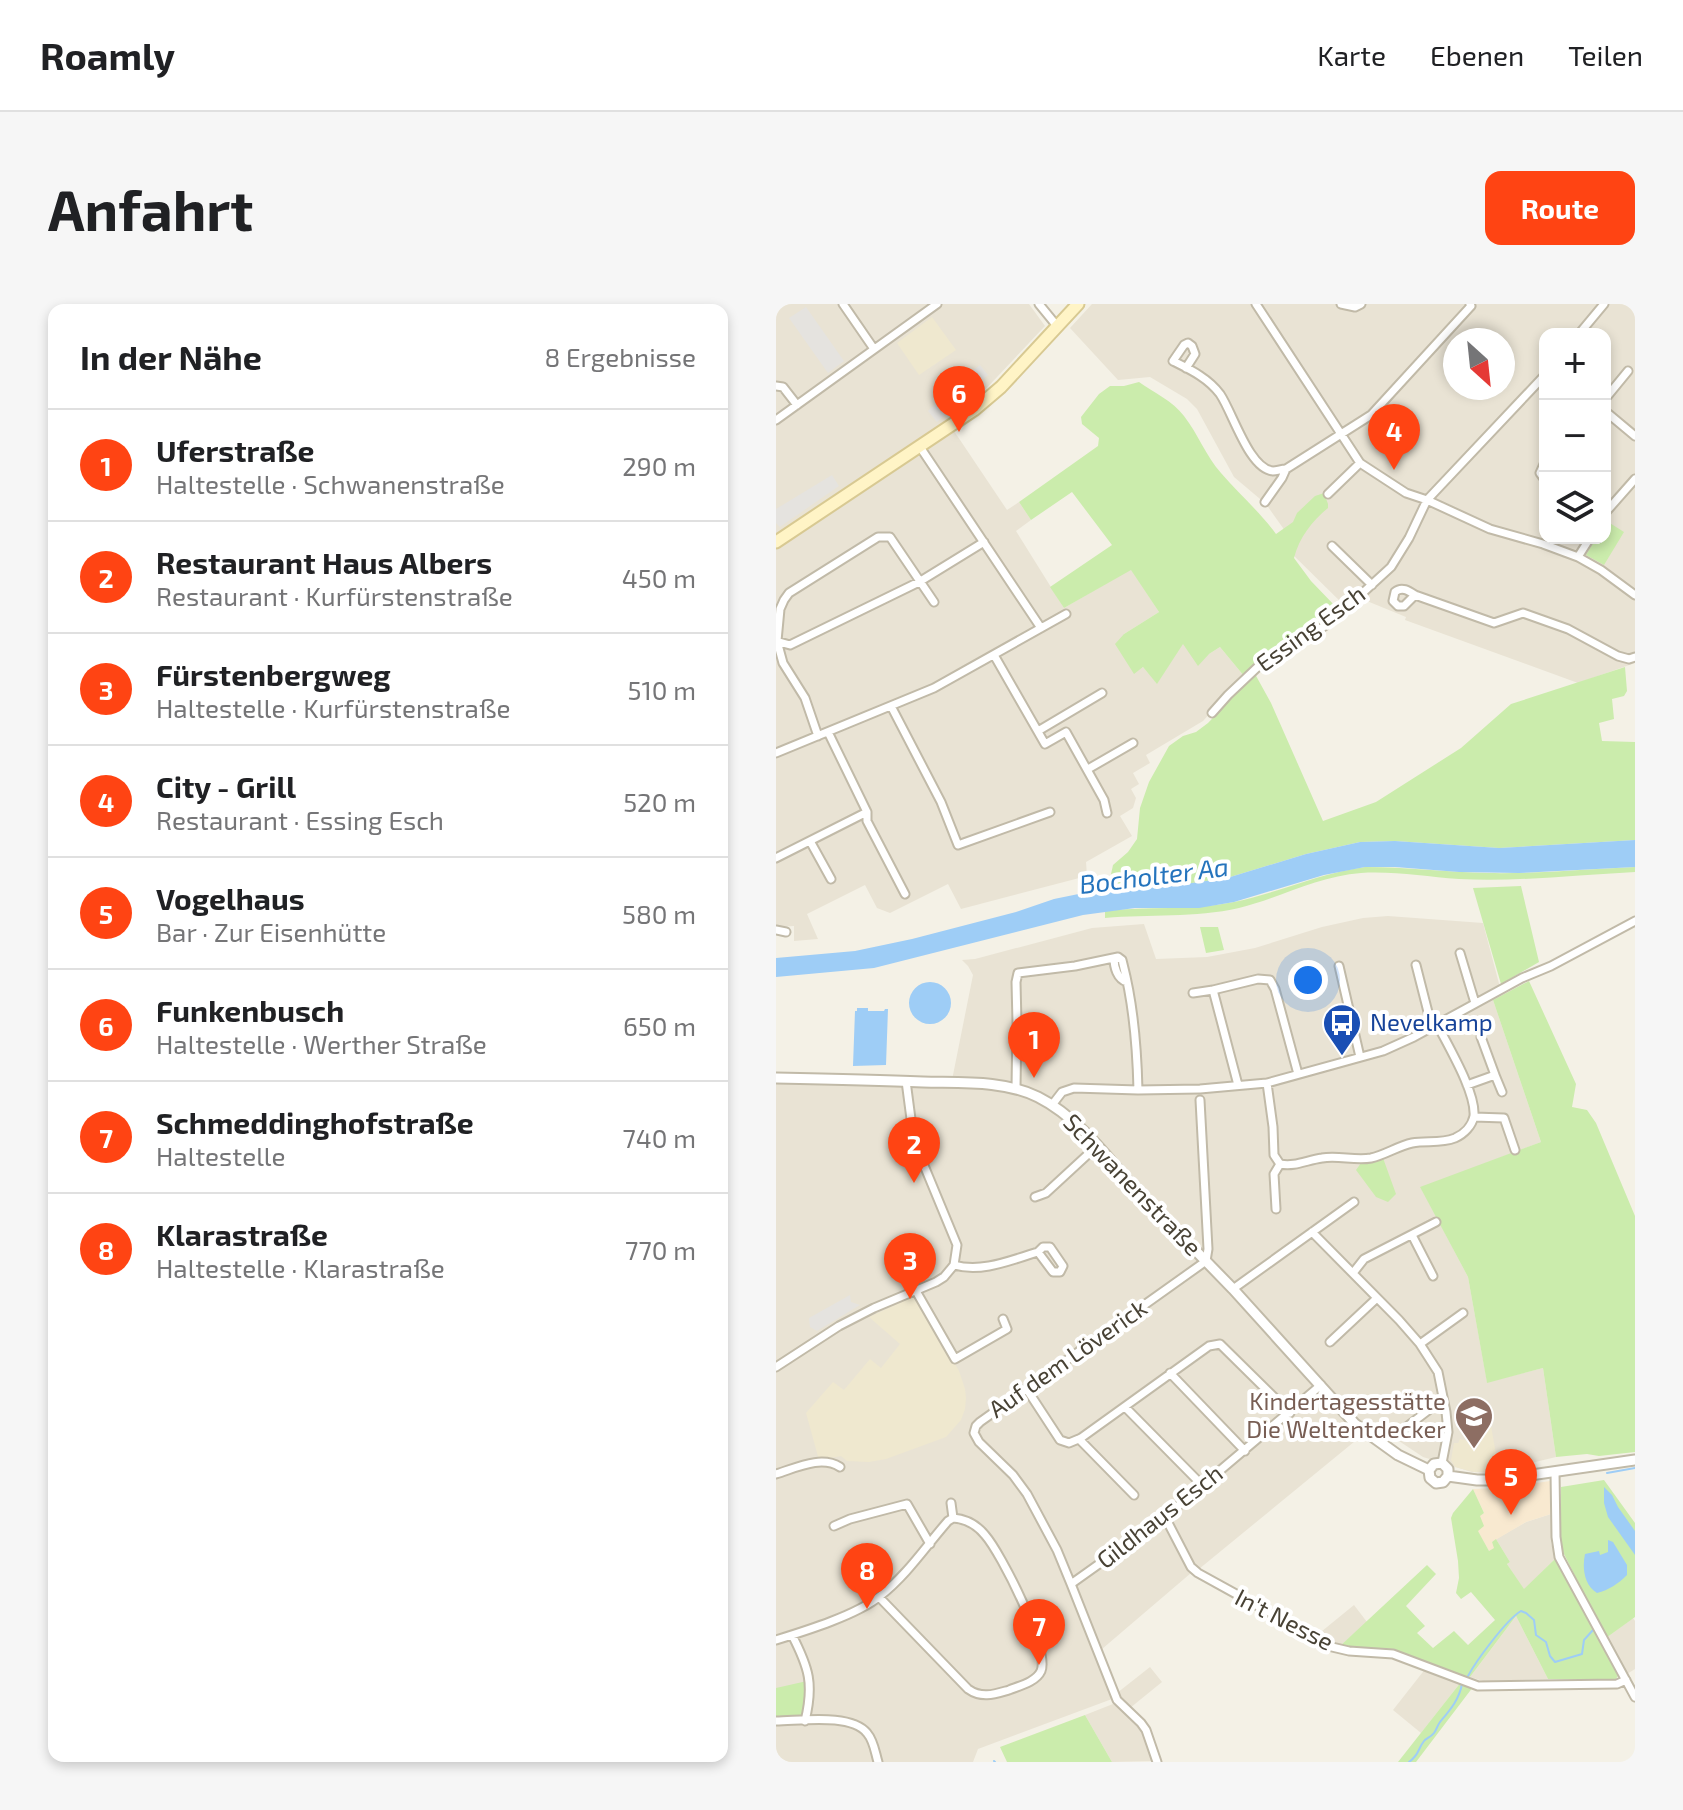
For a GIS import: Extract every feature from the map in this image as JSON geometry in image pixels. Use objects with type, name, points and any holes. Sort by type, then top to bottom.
[{"type":"main road","points":[[777,540],[920,447],[994,394],[1078,304]]},
{"type":"street","points":[[843,304],[874,349]]},
{"type":"street","points":[[776,420],[937,304]]},
{"type":"street","points":[[1039,304],[1057,326]]},
{"type":"street","points":[[1256,304],[1360,463],[1406,493],[1490,529],[1578,557],[1635,595]]},
{"type":"street","points":[[1341,304],[1355,307],[1361,304]]},
{"type":"street","points":[[1584,328],[1604,304]]},
{"type":"street","points":[[1186,368],[1198,373],[1221,396],[1258,464],[1272,471],[1286,469],[1371,415],[1471,305]]},
{"type":"street","points":[[1611,392],[1628,371]]},
{"type":"street","name":"Essing Esch","points":[[1212,713],[1264,661],[1317,631],[1399,558],[1427,500],[1539,381]]},
{"type":"street","points":[[776,386],[783,387],[797,405]]},
{"type":"street","points":[[1611,416],[1635,436]]},
{"type":"street","points":[[920,447],[1041,628]]},
{"type":"street","points":[[1328,494],[1360,463]]},
{"type":"street","points":[[1265,502],[1286,469]]},
{"type":"street","points":[[1611,506],[1635,479]]},
{"type":"street","points":[[1625,490],[1635,496]]},
{"type":"street","points":[[818,736],[805,698],[783,663],[777,641],[780,609],[789,593],[878,537],[890,537],[934,602]]},
{"type":"street","points":[[777,641],[790,645],[919,582],[984,542]]},
{"type":"street","points":[[1578,557],[1586,544]]},
{"type":"street","points":[[1332,546],[1372,585]]},
{"type":"street","points":[[1415,595],[1494,623],[1523,613],[1568,629],[1618,656],[1635,657]]},
{"type":"street","points":[[776,753],[934,688],[1066,614]]},
{"type":"street","points":[[994,655],[1045,744],[1066,732]]},
{"type":"street","points":[[1038,731],[1102,693]]},
{"type":"street","points":[[891,706],[941,802],[958,845],[1050,812]]},
{"type":"street","points":[[1059,718],[1104,800],[1107,813]]},
{"type":"street","points":[[828,732],[867,812],[867,821],[905,894]]},
{"type":"street","points":[[1088,769],[1133,743]]},
{"type":"street","points":[[776,858],[867,812]]},
{"type":"street","points":[[810,841],[831,879]]},
{"type":"street","points":[[1052,1105],[1062,1092],[1074,1088],[1200,1089],[1267,1083],[1398,1046],[1635,921]]},
{"type":"street","points":[[776,930],[786,932]]},
{"type":"street","points":[[1460,953],[1475,1003]]},
{"type":"street","points":[[1016,1088],[1018,973],[1118,957],[1122,960],[1127,982],[1137,1043],[1138,1090]]},
{"type":"street","points":[[1267,1083],[1274,1155],[1280,1164],[1291,1166],[1322,1158],[1370,1158],[1412,1143],[1448,1140],[1465,1132],[1474,1117],[1473,1105],[1467,1085],[1429,1016],[1416,965]]},
{"type":"street","points":[[1339,966],[1360,1057]]},
{"type":"street","points":[[1193,993],[1258,979],[1270,980],[1298,1074]]},
{"type":"street","points":[[1213,990],[1238,1085]]},
{"type":"street","points":[[1481,1037],[1502,1092]]},
{"type":"street","points":[[1467,1085],[1495,1075]]},
{"type":"street","name":"Schwanenstraße","points":[[776,1078],[959,1083],[1016,1088],[1052,1105],[1071,1119],[1117,1166],[1355,1424],[1398,1455],[1429,1470]]},
{"type":"street","points":[[776,1367],[839,1326],[944,1277],[954,1265],[957,1245],[916,1146],[906,1081]]},
{"type":"street","points":[[1200,1100],[1208,1249],[1206,1261]]},
{"type":"street","points":[[1474,1117],[1504,1118],[1515,1150]]},
{"type":"street","points":[[1035,1197],[1046,1193],[1097,1146]]},
{"type":"street","points":[[1276,1209],[1274,1174],[1280,1164]]},
{"type":"street","points":[[1233,1289],[1354,1202]]},
{"type":"street","points":[[1353,1273],[1364,1259],[1436,1222]]},
{"type":"street","points":[[1312,1232],[1420,1344],[1438,1372],[1448,1432],[1442,1463]]},
{"type":"street","points":[[1412,1235],[1433,1276]]},
{"type":"street","points":[[954,1265],[982,1268],[1038,1252]]},
{"type":"street","name":"Auf dem Löverick","points":[[1157,1762],[1146,1730],[1117,1700],[1057,1550],[1027,1494],[974,1433],[980,1422],[1206,1261]]},
{"type":"street","points":[[916,1291],[955,1359],[1007,1329],[1003,1319]]},
{"type":"street","points":[[1330,1342],[1377,1298]]},
{"type":"street","points":[[1420,1344],[1463,1313]]},
{"type":"street","points":[[1026,1388],[1060,1440],[1069,1443],[1079,1439],[1209,1346],[1220,1344],[1290,1413]]},
{"type":"street","points":[[1170,1373],[1245,1451]]},
{"type":"street","name":"Gildhaus Esch","points":[[1071,1584],[1165,1517],[1321,1385]]},
{"type":"street","points":[[1396,1435],[1443,1399]]},
{"type":"street","points":[[1125,1407],[1203,1486]]},
{"type":"street","points":[[1079,1439],[1134,1495]]},
{"type":"street","points":[[1448,1476],[1496,1480],[1635,1460]]},
{"type":"street","points":[[776,1474],[830,1461],[840,1467]]},
{"type":"street","points":[[1442,1463],[1448,1469],[1448,1476],[1443,1482],[1436,1483],[1430,1478],[1429,1470],[1434,1464],[1442,1463]]},
{"type":"street","points":[[1555,1472],[1559,1557],[1635,1697]]},
{"type":"street","points":[[951,1503],[953,1518]]},
{"type":"street","points":[[834,1526],[907,1504],[930,1544]]},
{"type":"street","name":"In't Nesse","points":[[1165,1517],[1191,1567],[1198,1573],[1332,1647],[1393,1654],[1478,1686],[1617,1684],[1626,1680]]},
{"type":"street","points":[[776,1640],[845,1615],[879,1597],[899,1579],[948,1521],[961,1519],[985,1533],[999,1554],[1034,1634],[1042,1664],[1039,1674],[1032,1680],[997,1693],[975,1693],[879,1597]]},
{"type":"street","points":[[792,1635],[806,1661],[809,1674],[810,1700],[805,1721]]},
{"type":"street","points":[[776,1721],[847,1721],[860,1726],[873,1742],[878,1762]]},
{"type":"shaded area","points":[[776,304],[1029,304],[1045,326],[981,394],[948,422],[1007,510],[1019,502],[1031,520],[1016,531],[1064,608],[1131,569],[1159,612],[1124,634],[1134,673],[1143,667],[1157,683],[1183,643],[1209,654],[1220,647],[1244,676],[1203,721],[1146,755],[1150,763],[1133,773],[1139,784],[1131,789],[1136,798],[1133,808],[1120,816],[1132,836],[1086,862],[1087,876],[961,909],[948,884],[890,913],[877,908],[865,885],[807,914],[818,939],[794,941],[794,926],[776,927]]},
{"type":"shaded area","points":[[1092,304],[1635,304],[1635,663],[1578,683],[1405,620],[1406,617],[1362,599],[1349,610],[1287,549],[1283,528],[1266,504],[1234,477],[1197,409],[1187,399],[1150,377],[1118,380],[1070,328]]},
{"type":"shaded area","points":[[806,307],[844,361],[828,373],[789,318]]},
{"type":"shaded area","points":[[932,317],[956,350],[919,375],[897,343]]},
{"type":"shaded area","points":[[980,365],[988,375],[944,410],[946,414],[937,422],[928,411]]},
{"type":"shaded area","points":[[832,475],[839,486],[780,527],[776,523],[776,509]]},
{"type":"shaded area","points":[[1388,916],[1483,923],[1502,995],[1493,1000],[1541,1142],[1421,1188],[1468,1277],[1487,1382],[1543,1368],[1556,1457],[1489,1473],[1472,1472],[1423,1457],[1372,1423],[1360,1437],[1095,1655],[1112,1699],[978,1749],[973,1762],[776,1762],[776,1083],[951,1085],[973,975],[962,960],[1092,928],[1144,924],[1156,959],[1207,957],[1255,948],[1322,927]]},
{"type":"shaded area","points":[[850,1295],[851,1302],[860,1305],[817,1331],[810,1327],[809,1318]]},
{"type":"shaded area","points":[[915,1296],[959,1371],[966,1398],[961,1420],[946,1437],[886,1459],[847,1461],[841,1456],[819,1460],[806,1413],[833,1382],[844,1390],[870,1359],[881,1368],[900,1344],[869,1317]]},
{"type":"shaded area","name":"Kindertagesstätte Die Weltentdecker","points":[[1491,1426],[1499,1471],[1474,1472],[1455,1467],[1451,1460],[1454,1443],[1460,1439],[1469,1441],[1471,1430]]},
{"type":"shaded area","points":[[1550,1481],[1551,1514],[1526,1522],[1492,1542],[1495,1548],[1489,1551],[1477,1530],[1479,1516],[1484,1513],[1473,1489]]},
{"type":"shaded area","points":[[1551,1514],[1551,1543],[1556,1558],[1524,1590],[1496,1539],[1526,1522]]},
{"type":"shaded area","points":[[1354,1605],[1367,1622],[1339,1647],[1316,1636]]},
{"type":"shaded area","points":[[1516,1616],[1548,1679],[1483,1681],[1470,1677]]},
{"type":"shaded area","points":[[1633,1618],[1635,1669],[1627,1674],[1606,1638]]},
{"type":"shaded area","points":[[1150,1667],[1162,1682],[1130,1708],[1117,1693]]},
{"type":"shaded area","points":[[1426,1668],[1461,1682],[1421,1733],[1393,1710]]},
{"type":"shaded area","points":[[1113,1704],[1132,1717],[1142,1730],[1153,1761],[1112,1762],[1085,1715]]},
{"type":"green space","points":[[1139,382],[1179,411],[1216,466],[1276,534],[1293,522],[1297,513],[1315,496],[1324,493],[1328,504],[1328,508],[1303,537],[1294,558],[1338,612],[1266,658],[1244,676],[1220,647],[1198,666],[1183,644],[1157,684],[1143,667],[1134,674],[1115,644],[1124,634],[1159,612],[1131,570],[1064,608],[1050,587],[1112,545],[1072,492],[1031,520],[1019,502],[1098,446],[1099,438],[1082,424],[1081,417],[1099,394],[1110,386]]},
{"type":"green space","points":[[1611,524],[1624,532],[1604,565],[1586,555],[1592,544],[1611,544]]},
{"type":"green space","points":[[1625,667],[1627,691],[1624,696],[1612,699],[1614,719],[1599,723],[1602,741],[1635,742],[1635,840],[1499,848],[1395,841],[1360,842],[1306,854],[1227,878],[1108,888],[1113,865],[1137,839],[1140,808],[1149,782],[1169,746],[1208,723],[1255,674],[1323,821],[1376,802],[1461,748],[1511,704]]},
{"type":"green space","points":[[1365,867],[1506,873],[1635,867],[1635,872],[1481,880],[1361,873],[1330,878],[1254,904],[1222,911],[1105,918],[1105,911],[1234,902]]},
{"type":"green space","points":[[1521,886],[1539,962],[1501,984],[1473,888]]},
{"type":"green space","points":[[1200,927],[1218,927],[1224,950],[1206,953]]},
{"type":"green space","points":[[1529,981],[1576,1084],[1572,1107],[1587,1110],[1596,1123],[1635,1216],[1635,1452],[1556,1457],[1543,1368],[1487,1383],[1468,1277],[1420,1187],[1541,1142],[1493,1000]]},
{"type":"green space","points":[[1383,1158],[1396,1194],[1388,1202],[1376,1197],[1356,1170],[1361,1163]]},
{"type":"green space","points":[[1604,1480],[1635,1523],[1635,1617],[1606,1638],[1560,1546],[1561,1487]]},
{"type":"green space","points":[[1473,1489],[1484,1513],[1480,1516],[1484,1526],[1478,1531],[1489,1551],[1494,1548],[1492,1542],[1496,1539],[1510,1562],[1507,1564],[1524,1589],[1556,1558],[1618,1676],[1615,1680],[1548,1679],[1516,1616],[1470,1677],[1391,1650],[1339,1647],[1427,1565],[1436,1574],[1406,1606],[1425,1626],[1417,1633],[1433,1648],[1454,1631],[1468,1645],[1495,1620],[1471,1592],[1461,1599],[1456,1593],[1458,1561],[1451,1518]]},
{"type":"green space","points":[[807,1681],[804,1717],[776,1717],[776,1688]]},
{"type":"green space","points":[[1461,1682],[1473,1687],[1416,1762],[1398,1762]]},
{"type":"green space","points":[[1085,1715],[1112,1762],[1007,1762],[1000,1747]]},
{"type":"water","points":[[1635,840],[1635,867],[1519,873],[1365,867],[1324,875],[1234,902],[1199,908],[1135,908],[1083,915],[874,968],[776,977],[776,958],[855,951],[912,939],[1054,899],[1108,888],[1227,878],[1306,854],[1360,842],[1395,841],[1499,848]]},
{"type":"water","points":[[930,982],[945,988],[951,1003],[945,1018],[930,1024],[915,1018],[909,1003],[915,988]]},
{"type":"water","points":[[857,1008],[868,1008],[868,1011],[888,1009],[886,1065],[853,1066]]},
{"type":"water","points":[[1604,1487],[1635,1531],[1635,1555],[1608,1517]]},
{"type":"water","points":[[1608,1540],[1613,1542],[1627,1565],[1627,1575],[1597,1593],[1589,1586],[1585,1576],[1585,1554],[1608,1552]]},
{"type":"waterway","points":[[1607,1473],[1635,1468]]},
{"type":"waterway","points":[[1468,1676],[1484,1651],[1521,1611],[1534,1620],[1536,1635],[1546,1642],[1555,1662],[1582,1654],[1584,1640],[1593,1630]]},
{"type":"waterway","points":[[1409,1762],[1454,1704],[1462,1684]]},
{"type":"place","name":"Funkenbusch","points":[[959,432]]},
{"type":"place","name":"City - Grill","points":[[1394,470]]},
{"type":"place","name":"Nevelkamp","points":[[1342,1057]]},
{"type":"place","name":"Uferstraße","points":[[1034,1078]]},
{"type":"place","name":"Restaurant Haus Albers","points":[[914,1183]]},
{"type":"place","name":"Fürstenbergweg","points":[[910,1299]]},
{"type":"place","name":"Kindertagesstätte Die Weltentdecker","points":[[1474,1450]]},
{"type":"place","name":"Vogelhaus","points":[[1511,1515]]},
{"type":"place","name":"Klarastraße","points":[[867,1609]]},
{"type":"place","name":"Schmeddinghofstraße","points":[[1039,1665]]},
{"type":"water label","name":"Bocholter Aa","points":[[1154,876]]}]
